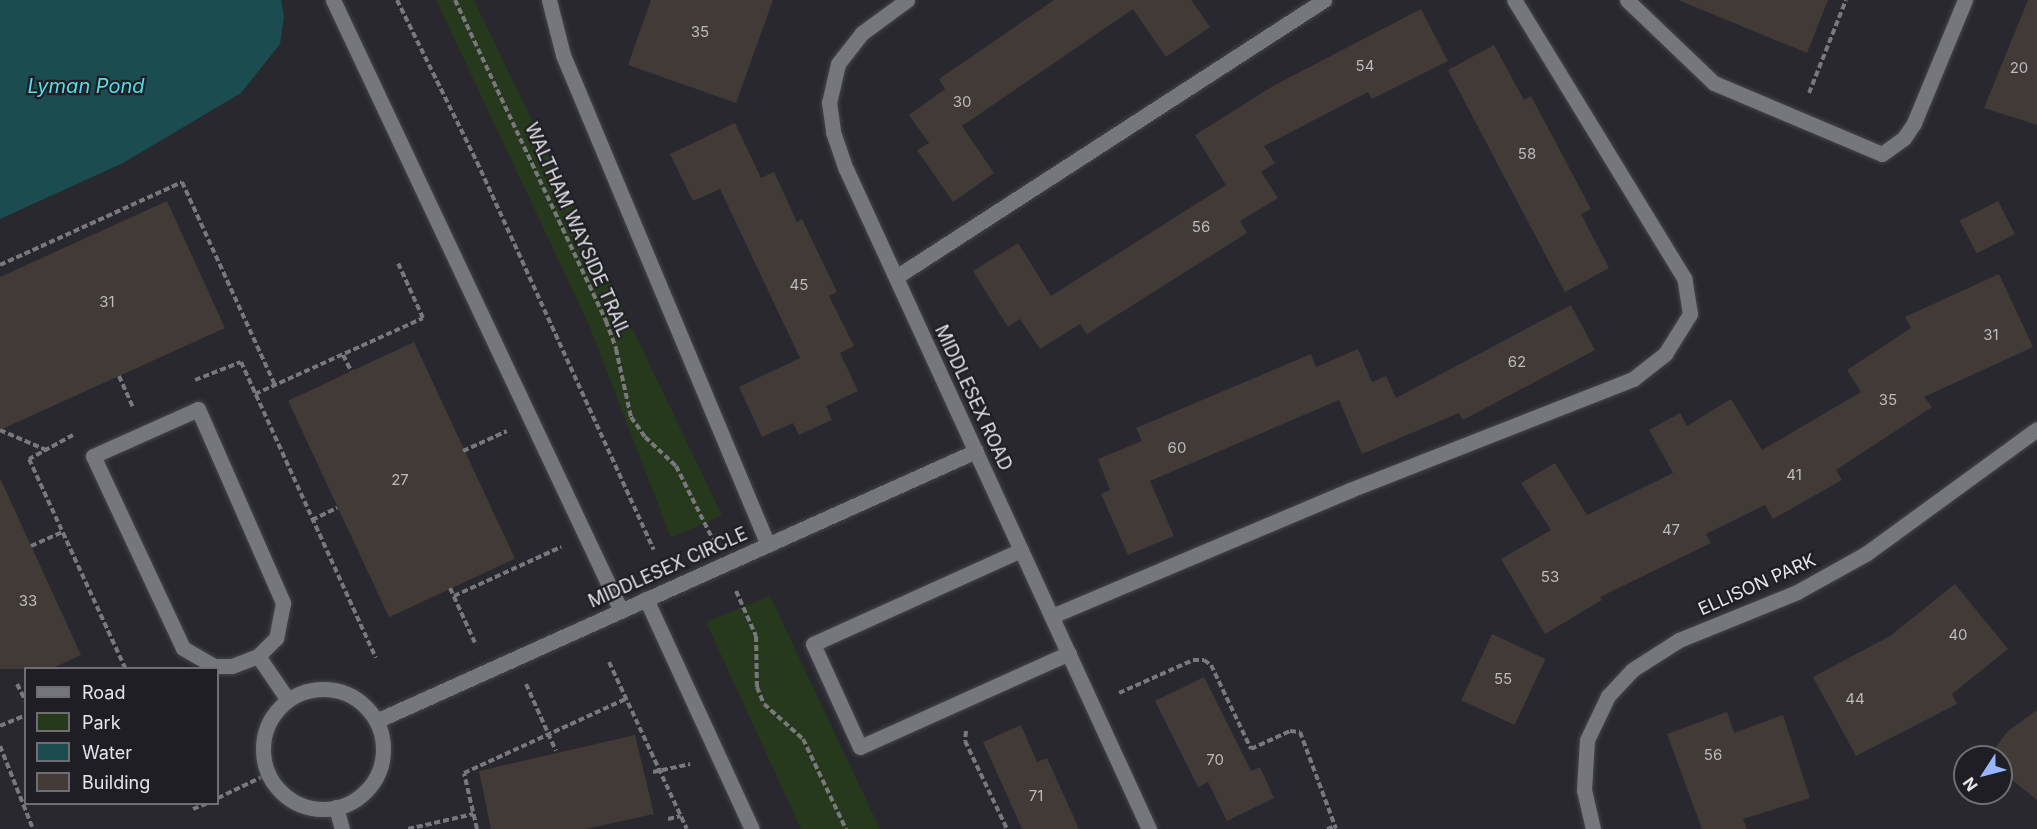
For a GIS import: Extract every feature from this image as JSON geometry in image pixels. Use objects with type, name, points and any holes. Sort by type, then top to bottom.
[{"type":"street","points":[[333,0],[621,610]]},
{"type":"street","points":[[549,0],[563,55],[768,545]]},
{"type":"street","name":"MIDDLESEX ROAD","points":[[907,0],[848,46],[838,64],[829,102],[834,132],[846,169],[1149,829]]},
{"type":"street","points":[[896,277],[1324,0]]},
{"type":"street","points":[[1052,615],[1339,494],[1633,379],[1665,354],[1690,314],[1684,278],[1514,0]]},
{"type":"street","points":[[1627,0],[1714,82],[1882,154],[1904,138],[1914,123],[1965,0]]},
{"type":"street","points":[[198,408],[283,603],[276,638],[258,656],[232,666],[214,666],[183,648],[173,633],[93,456],[145,432],[198,408]]},
{"type":"street","name":"ELLISON PARK","points":[[1593,829],[1584,790],[1587,740],[1608,696],[1632,670],[1679,640],[1797,592],[1867,554],[2037,429]]},
{"type":"street","name":"MIDDLESEX CIRCLE","points":[[376,721],[976,451]]},
{"type":"street","points":[[1021,550],[813,644],[855,737],[860,747],[1069,653]]},
{"type":"street","points":[[646,599],[752,829]]},
{"type":"street","points":[[258,656],[288,700]]},
{"type":"street","points":[[315,689],[336,691],[356,699],[376,721],[382,747],[377,774],[361,796],[336,807],[302,805],[281,793],[268,774],[263,739],[272,717],[288,700],[315,689]]},
{"type":"street","points":[[336,807],[342,829]]},
{"type":"path","points":[[397,0],[477,162],[654,550]]},
{"type":"path","name":"WALTHAM WAYSIDE TRAIL","points":[[455,0],[609,328],[631,417],[645,437],[676,466],[708,528]]},
{"type":"path","points":[[1799,119],[1846,0]]},
{"type":"path","points":[[0,265],[182,182],[275,385]]},
{"type":"path","points":[[255,394],[423,318],[398,263]]},
{"type":"path","points":[[343,355],[351,371]]},
{"type":"path","points":[[188,383],[241,362],[375,658]]},
{"type":"path","points":[[119,376],[145,432]]},
{"type":"path","points":[[123,412],[144,403]]},
{"type":"path","points":[[464,451],[532,420]]},
{"type":"path","points":[[0,430],[47,451]]},
{"type":"path","points":[[79,432],[29,459],[124,667]]},
{"type":"path","points":[[312,520],[337,508]]},
{"type":"path","points":[[31,546],[63,532]]},
{"type":"path","points":[[454,596],[586,536]]},
{"type":"path","points":[[450,588],[488,670]]},
{"type":"path","points":[[742,602],[756,636],[757,687],[764,704],[803,739],[846,829]]},
{"type":"path","points":[[514,658],[556,751]]},
{"type":"path","points":[[1119,693],[1193,660],[1204,660],[1211,665],[1251,749],[1290,731],[1300,732],[1335,828],[1327,829]]},
{"type":"path","points":[[609,662],[687,829]]},
{"type":"path","points":[[17,684],[24,698]]},
{"type":"path","points":[[477,829],[464,773],[626,699]]},
{"type":"path","points":[[0,726],[24,716]]},
{"type":"path","points":[[972,724],[967,728],[965,741],[1007,829]]},
{"type":"path","points":[[0,746],[33,829]]},
{"type":"path","points":[[219,798],[268,774]]},
{"type":"path","points":[[193,809],[203,805]]},
{"type":"path","points":[[408,829],[473,814]]},
{"type":"path","points":[[669,819],[681,816]]},
{"type":"green space","points":[[436,0],[474,0],[722,515],[671,538],[589,325]]},
{"type":"green space","points":[[770,596],[880,829],[801,829],[706,622]]},
{"type":"water","name":"Lyman Pond","points":[[0,0],[281,0],[284,17],[280,44],[241,93],[123,163],[0,219]]},
{"type":"building","points":[[651,0],[773,0],[736,103],[628,65]]},
{"type":"building","points":[[1054,0],[1191,0],[1210,27],[1166,57],[1133,9],[962,126],[994,173],[953,202],[917,150],[929,143],[909,115],[945,89],[939,79]]},
{"type":"building","points":[[1678,0],[1828,0],[1807,53]]},
{"type":"building","points":[[2028,0],[2037,0],[2037,125],[1984,108]]},
{"type":"building","points":[[1421,9],[1448,61],[1372,99],[1368,92],[1264,146],[1275,163],[1261,172],[1278,198],[1240,221],[1247,233],[1087,334],[1080,324],[1040,349],[1020,319],[1008,327],[973,271],[1018,243],[1051,296],[1226,185],[1195,135],[1273,86]]},
{"type":"building","points":[[1494,45],[1524,100],[1531,96],[1591,209],[1581,214],[1609,268],[1565,292],[1448,70]]},
{"type":"building","points":[[735,123],[761,178],[774,172],[797,222],[802,219],[837,292],[829,296],[854,346],[840,353],[858,391],[826,406],[832,420],[799,435],[793,423],[762,437],[739,387],[800,358],[720,189],[693,201],[670,154]]},
{"type":"building","points":[[167,201],[225,328],[0,430],[0,277]]},
{"type":"building","points":[[1998,201],[2015,234],[1976,253],[1960,221]]},
{"type":"building","points":[[1999,274],[2033,347],[1924,397],[1932,407],[1836,470],[1842,480],[1773,519],[1765,505],[1706,534],[1711,543],[1600,597],[1602,600],[1545,634],[1501,559],[1551,530],[1521,483],[1555,463],[1587,515],[1673,473],[1649,430],[1680,413],[1687,426],[1731,399],[1762,450],[1861,392],[1847,370],[1911,328],[1905,317]]},
{"type":"building","points":[[1571,305],[1595,350],[1463,420],[1459,413],[1362,454],[1339,400],[1150,481],[1174,536],[1128,555],[1101,494],[1110,490],[1098,459],[1142,441],[1136,428],[1311,354],[1316,367],[1358,349],[1372,382],[1386,376],[1396,398]]},
{"type":"building","points":[[414,342],[515,559],[389,617],[288,401]]},
{"type":"building","points":[[0,478],[81,655],[55,667],[0,669]]},
{"type":"building","points":[[1955,584],[2008,649],[1952,694],[1957,704],[1856,756],[1813,677],[1890,636]]},
{"type":"building","points":[[1492,634],[1545,659],[1515,725],[1461,700]]},
{"type":"building","points":[[1204,677],[1251,771],[1260,767],[1274,798],[1227,821],[1208,782],[1198,787],[1155,701]]},
{"type":"building","points":[[2037,710],[2037,800],[2013,781],[2013,745],[1997,745],[2008,731]]},
{"type":"building","points":[[1727,712],[1734,733],[1783,715],[1810,798],[1743,819],[1747,829],[1702,829],[1667,734]]},
{"type":"building","points":[[1021,725],[1037,762],[1047,758],[1079,829],[1022,829],[983,742]]},
{"type":"building","points":[[635,735],[654,814],[586,829],[491,829],[479,771]]}]
